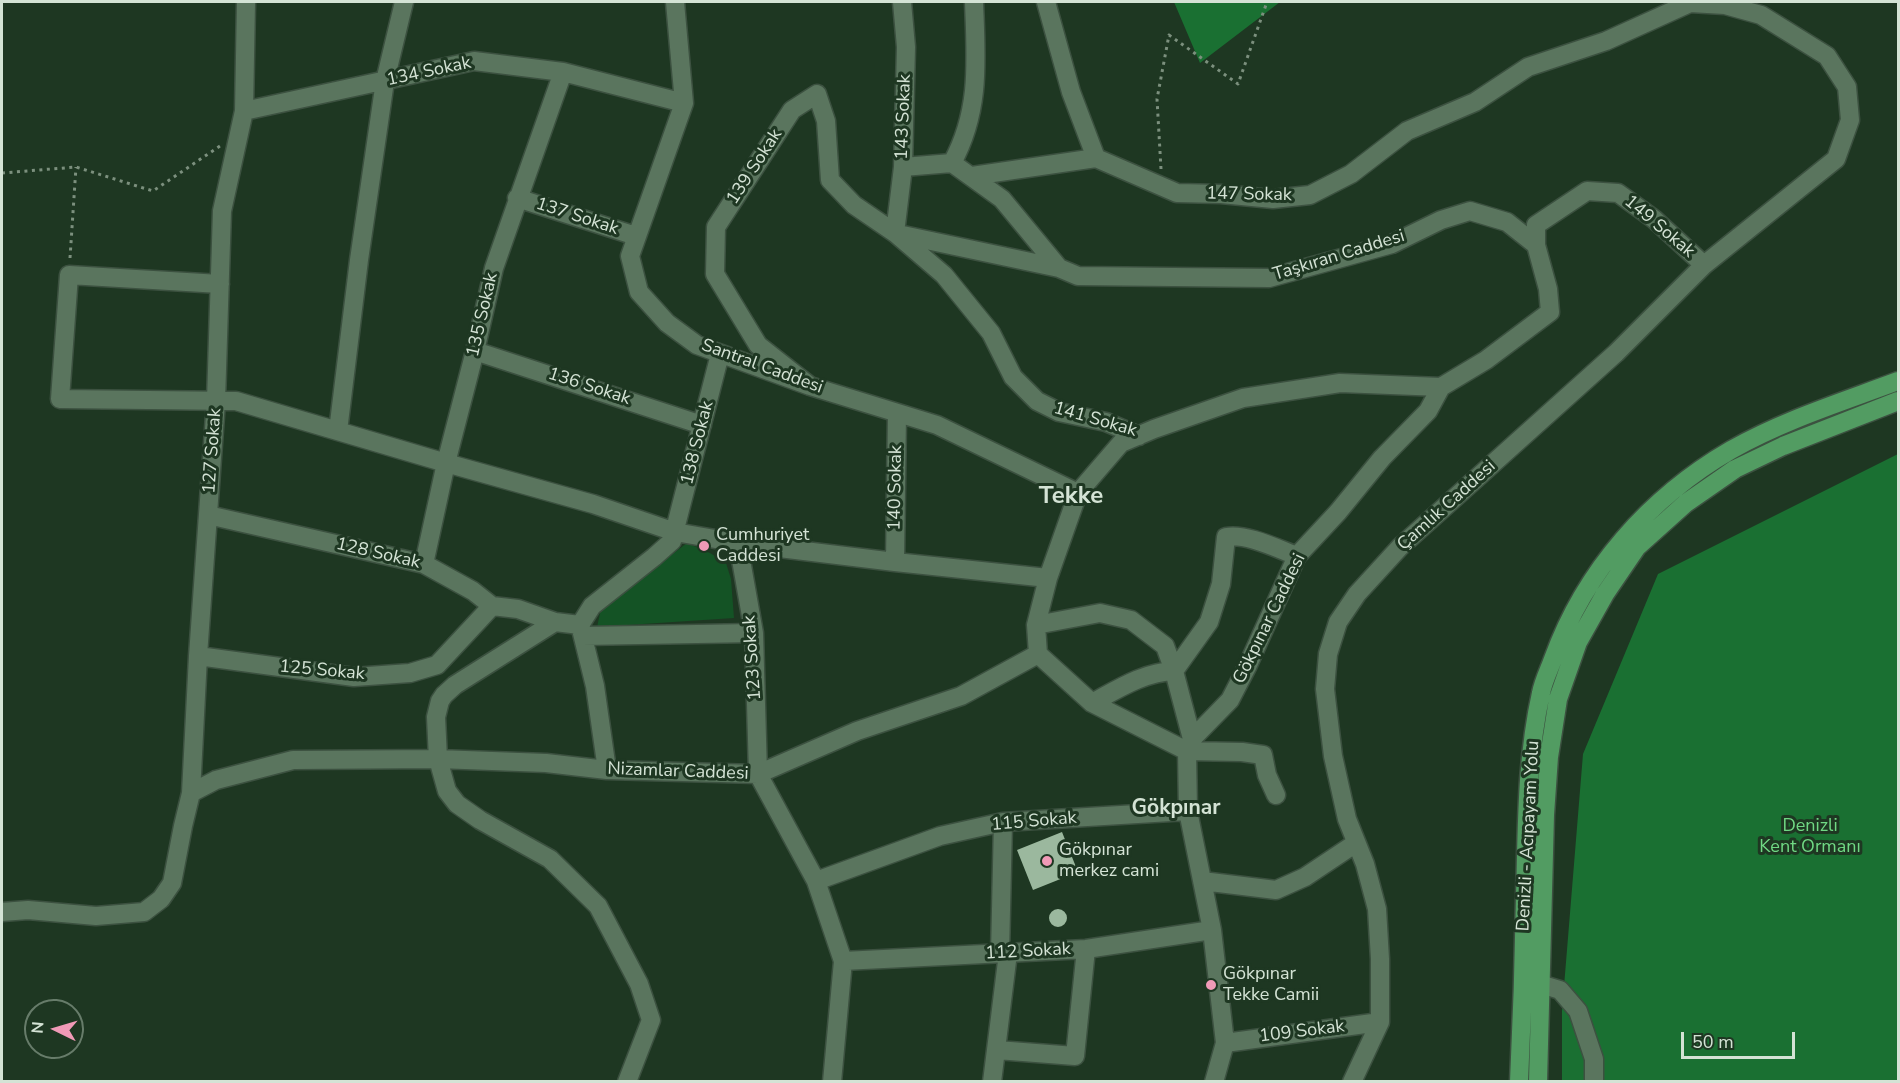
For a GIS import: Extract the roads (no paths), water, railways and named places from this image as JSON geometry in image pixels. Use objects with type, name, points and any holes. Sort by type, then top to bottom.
[{"type":"main road","name":"Denizli - Acıpayam Yolu","points":[[1519,1082],[1530,757],[1541,691],[1562,633],[1588,584],[1624,536],[1676,486],[1731,450],[1784,424],[1899,381]]},
{"type":"main road","name":"Denizli - Acıpayam Yolu","points":[[1538,1082],[1545,815],[1549,758],[1558,699],[1578,642],[1605,594],[1638,547],[1686,503],[1735,469],[1783,446],[1899,401]]},
{"type":"street","name":"127 Sokak","points":[[2,912],[28,910],[96,916],[144,912],[161,899],[172,883],[191,793],[216,400],[222,211],[244,111],[246,2]]},
{"type":"street","points":[[338,431],[359,260],[385,81],[404,2]]},
{"type":"street","name":"Santral Caddesi","points":[[675,2],[684,103],[630,256],[639,292],[666,323],[697,345],[810,386],[938,426],[1078,493]]},
{"type":"street","name":"143 Sokak","points":[[895,233],[903,167],[906,47],[902,2]]},
{"type":"street","points":[[952,163],[963,143],[974,100],[976,69],[974,2]]},
{"type":"street","points":[[972,176],[1096,158],[1071,92],[1046,2]]},
{"type":"street","name":"147 Sokak","points":[[1096,158],[1177,193],[1273,199],[1310,195],[1351,174],[1407,131],[1475,102],[1528,67],[1606,41],[1690,3],[1725,6],[1761,15],[1827,56]]},
{"type":"street","name":"Çamlık Caddesi","points":[[1352,1082],[1380,1022],[1380,959],[1377,909],[1365,864],[1347,819],[1333,756],[1325,689],[1328,654],[1338,622],[1357,594],[1400,547],[1616,353],[1704,265],[1836,159],[1850,120],[1847,87],[1827,56]]},
{"type":"street","name":"134 Sokak","points":[[244,111],[474,61],[563,72],[684,103]]},
{"type":"street","name":"135 Sokak","points":[[423,564],[494,268],[563,72]]},
{"type":"street","name":"139 Sokak","points":[[810,386],[758,345],[715,274],[716,227],[792,110],[817,94],[826,121],[830,180],[854,205],[895,233]]},
{"type":"street","points":[[903,167],[952,163],[1002,199],[1059,268]]},
{"type":"street","name":"149 Sokak","points":[[1536,245],[1536,225],[1587,191],[1618,193],[1654,219],[1704,265]]},
{"type":"street","name":"137 Sokak","points":[[517,198],[636,236]]},
{"type":"street","name":"Taşkıran Caddesi","points":[[895,233],[1059,268],[1078,276],[1269,278],[1392,244],[1441,220],[1470,211],[1507,222],[1536,245]]},
{"type":"street","name":"141 Sokak","points":[[895,233],[944,275],[991,333],[1013,377],[1037,401],[1059,412],[1106,422],[1138,436],[1243,398],[1340,383],[1441,387]]},
{"type":"street","name":"Gökpınar Caddesi","points":[[1190,745],[1230,700],[1298,556],[1382,458],[1428,411],[1441,387],[1486,360],[1550,312],[1548,289],[1536,245]]},
{"type":"street","points":[[220,284],[69,275],[60,399],[236,401],[593,504],[675,532],[738,543],[1048,578]]},
{"type":"street","name":"136 Sokak","points":[[475,351],[702,425]]},
{"type":"street","name":"138 Sokak","points":[[675,532],[720,354]]},
{"type":"street","name":"140 Sokak","points":[[895,562],[897,414]]},
{"type":"street","points":[[1138,436],[1121,443],[1078,493],[1048,578],[1036,625],[1038,654],[1092,703],[1190,745],[1263,755],[1267,775],[1276,795]]},
{"type":"street","name":"128 Sokak","points":[[208,515],[423,564],[473,591],[492,606],[518,609],[581,630],[754,633]]},
{"type":"street","points":[[607,770],[595,686],[581,630],[592,606],[672,541],[675,532]]},
{"type":"street","points":[[1174,671],[1209,621],[1221,584],[1226,537],[1234,536],[1259,542],[1298,556]]},
{"type":"street","name":"123 Sokak","points":[[738,543],[754,633],[758,774]]},
{"type":"street","name":"125 Sokak","points":[[198,656],[354,677],[410,673],[437,665],[492,606]]},
{"type":"street","points":[[1036,625],[1100,613],[1131,620],[1165,646],[1174,671],[1190,745],[1188,811],[1212,930],[1225,1042],[1214,1082]]},
{"type":"street","points":[[555,622],[444,695],[436,717],[438,759],[447,790],[457,804],[480,820],[550,859],[598,906],[639,984],[651,1020],[627,1082]]},
{"type":"street","name":"Nizamlar Caddesi","points":[[191,793],[216,780],[293,760],[438,759],[546,763],[607,770],[758,774],[857,731],[961,696],[1038,654]]},
{"type":"street","points":[[1092,703],[1126,685],[1158,672],[1174,671]]},
{"type":"street","points":[[758,774],[816,881],[843,961],[832,1082]]},
{"type":"street","name":"115 Sokak","points":[[816,881],[940,836],[1003,822],[1188,811]]},
{"type":"street","points":[[992,1082],[997,1050],[1004,954],[1003,822]]},
{"type":"street","points":[[1202,881],[1276,890],[1305,877],[1356,843]]},
{"type":"street","name":"112 Sokak","points":[[843,961],[1086,949],[1212,930]]},
{"type":"street","points":[[997,1050],[1075,1056],[1086,949]]},
{"type":"street","points":[[1540,984],[1560,990],[1578,1011],[1594,1059],[1594,1082]]},
{"type":"street","name":"109 Sokak","points":[[1225,1042],[1380,1022]]},
{"type":"place","name":"Cumhuriyet Caddesi","points":[[704,546]]},
{"type":"place","name":"Gökpınar merkez cami","points":[[1047,861]]},
{"type":"place","name":"Gökpınar Tekke Camii","points":[[1211,985]]},
{"type":"district","name":"Tekke","points":[[1071,497]]},
{"type":"district","name":"Gökpınar","points":[[1176,809]]},
{"type":"park label","name":"Denizli Kent Ormanı","points":[[1810,837]]}]
